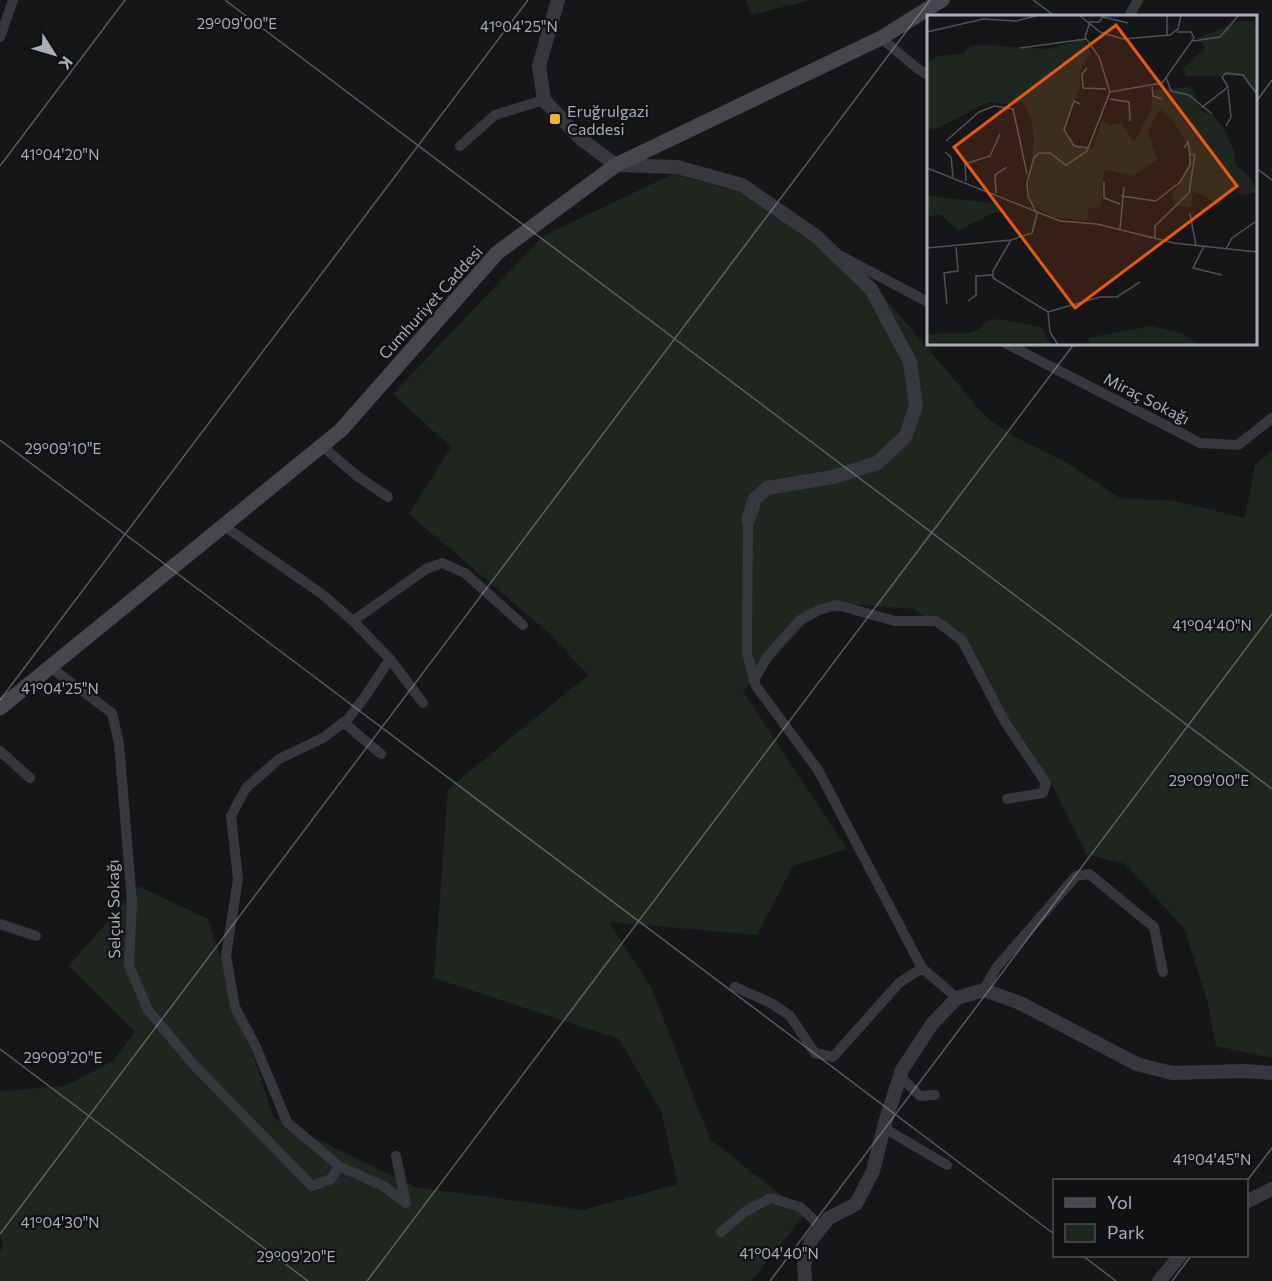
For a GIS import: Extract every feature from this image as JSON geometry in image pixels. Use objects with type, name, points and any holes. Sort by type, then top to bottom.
[{"type":"main road","name":"Cumhuriyet Caddesi","points":[[0,708],[342,430],[497,253],[616,165],[880,38],[942,0]]},
{"type":"street","points":[[0,37],[13,0]]},
{"type":"street","points":[[558,0],[539,66],[544,100],[581,139],[616,165],[678,167],[742,185],[816,236],[871,289],[910,362],[916,406],[905,437],[878,463],[833,477],[767,488],[755,499],[748,520],[747,654],[756,686],[818,770],[922,968],[957,998]]},
{"type":"street","points":[[1130,15],[1138,0]]},
{"type":"street","points":[[880,38],[927,74]]},
{"type":"street","points":[[460,146],[495,115],[544,100]]},
{"type":"street","points":[[830,250],[927,301]]},
{"type":"street","name":"Miraç Sokağı","points":[[1009,345],[1200,443],[1238,445],[1272,418]]},
{"type":"street","points":[[321,446],[357,476],[388,497]]},
{"type":"street","points":[[224,526],[322,594],[390,659],[423,703]]},
{"type":"street","points":[[352,621],[426,569],[442,562],[465,573],[523,625]]},
{"type":"street","points":[[754,680],[768,656],[800,620],[819,609],[837,605],[895,621],[936,621],[962,640],[1005,722],[1046,783],[1043,792],[1007,799]]},
{"type":"street","points":[[390,659],[348,719],[323,738],[279,759],[246,788],[231,816],[238,879],[226,956],[235,1007],[256,1047],[287,1122],[339,1166],[385,1187],[406,1203],[396,1156]]},
{"type":"street","name":"Selçuk Sokağı","points":[[50,667],[112,713],[119,743],[132,902],[129,966],[148,1010],[193,1064],[312,1186],[331,1179],[339,1166]]},
{"type":"street","points":[[343,722],[381,753]]},
{"type":"street","points":[[0,751],[30,778]]},
{"type":"street","points":[[984,990],[996,968],[1076,876],[1089,874],[1154,927],[1163,972]]},
{"type":"street","points":[[0,924],[36,936]]},
{"type":"street","points":[[735,987],[771,1003],[790,1016],[815,1053],[833,1057],[899,982],[922,968]]},
{"type":"street","points":[[805,1281],[804,1265],[811,1240],[830,1218],[856,1204],[873,1171],[902,1070],[932,1024],[957,998],[984,990],[1020,1003],[1137,1064],[1172,1073],[1244,1071],[1272,1073]]},
{"type":"street","points":[[900,1076],[920,1096],[935,1095]]},
{"type":"street","points":[[884,1128],[946,1165]]},
{"type":"street","points":[[1248,1201],[1272,1189]]},
{"type":"street","points":[[721,1232],[746,1211],[771,1198],[800,1207],[821,1228]]},
{"type":"street","points":[[1160,1281],[1179,1257]]},
{"type":"green space","points":[[746,0],[810,0],[751,15]]},
{"type":"green space","points":[[673,174],[758,197],[884,297],[985,416],[1013,436],[1064,461],[1120,498],[1175,501],[1245,518],[1255,465],[1272,451],[1272,1058],[1216,1046],[1207,1000],[1184,928],[1125,864],[1086,854],[1051,783],[960,647],[915,609],[825,603],[743,691],[847,849],[793,866],[757,935],[609,922],[652,989],[710,1139],[805,1214],[751,1281],[0,1281],[0,1253],[3,1245],[0,1235],[0,1091],[65,1086],[113,1061],[135,1032],[69,966],[138,886],[208,919],[274,1118],[415,1187],[583,1210],[678,1184],[661,1111],[619,1039],[434,978],[448,789],[588,675],[547,631],[409,514],[451,447],[393,394],[543,236]]},
{"type":"place","name":"Eruğrulgazi Caddesi","points":[[555,119]]}]
